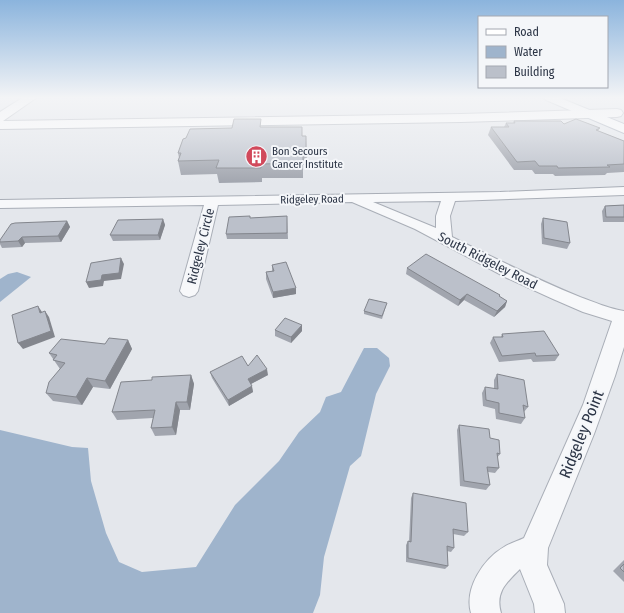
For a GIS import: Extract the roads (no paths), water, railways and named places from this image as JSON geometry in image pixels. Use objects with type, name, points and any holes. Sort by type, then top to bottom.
[{"type":"street","name":"Ridgeley Road","points":[[0,204],[582,194],[624,191]]},
{"type":"street","points":[[445,238],[442,225],[442,214],[451,196]]},
{"type":"street","name":"South Ridgeley Road","points":[[353,198],[420,226],[539,286],[589,307],[624,317]]},
{"type":"street","name":"Ridgeley Circle","points":[[189,291],[212,200]]},
{"type":"street","name":"Ridgeley Point","points":[[550,613],[549,604],[533,566],[534,548],[599,391],[624,317]]},
{"type":"street","points":[[486,613],[484,606],[484,594],[496,572],[513,557],[534,548]]},
{"type":"water","points":[[17,272],[31,277],[0,302],[0,279],[8,274]]},
{"type":"water","points":[[364,348],[377,348],[389,358],[390,366],[376,394],[361,456],[350,466],[324,557],[320,595],[313,613],[0,613],[0,430],[72,447],[88,448],[91,481],[106,533],[119,562],[142,572],[196,567],[235,505],[279,461],[299,432],[320,412],[326,397],[341,392]]},
{"type":"place","name":"Bon Secours Cancer Institute","points":[[256,157]]}]
